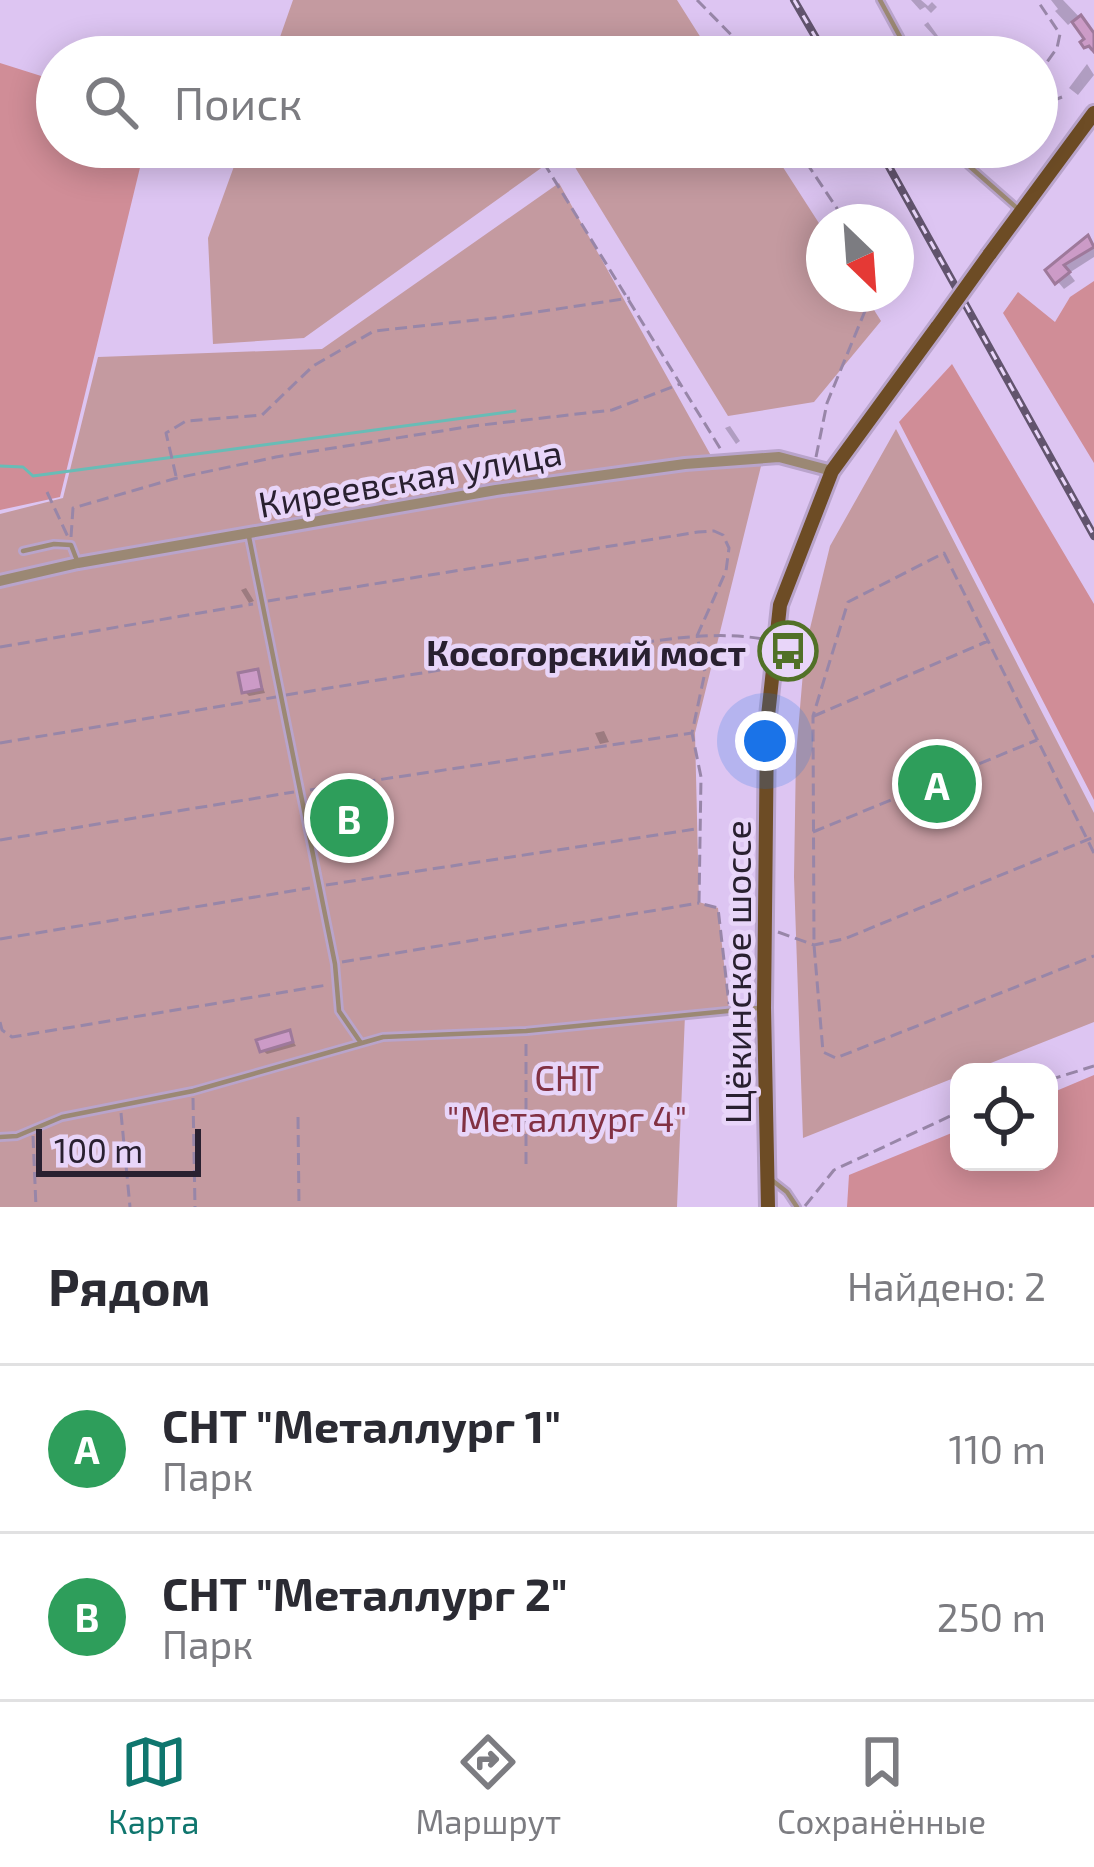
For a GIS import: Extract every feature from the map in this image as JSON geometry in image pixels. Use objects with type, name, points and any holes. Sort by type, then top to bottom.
[{"type":"main road","name":"Щёкинское шоссе","points":[[1058,162],[1094,113]]},
{"type":"main road","name":"Щёкинское шоссе","points":[[768,1207],[767,725],[780,605],[832,471],[1054,168]]},
{"type":"street","name":"Киреевская улица","points":[[0,581],[78,563],[496,490],[779,457],[832,471]]},
{"type":"lane","points":[[880,0],[900,36]]},
{"type":"lane","points":[[972,168],[1022,211]]},
{"type":"lane","points":[[248,535],[320,886],[339,1011],[361,1043]]},
{"type":"lane","points":[[23,551],[70,545],[78,563]]},
{"type":"lane","points":[[0,1137],[17,1136],[62,1117],[193,1091],[383,1037],[526,1031],[764,1008]]},
{"type":"lane","points":[[768,1177],[801,1207]]},
{"type":"path","points":[[697,0],[732,36]]},
{"type":"path","points":[[1037,0],[1060,34],[1058,43]]},
{"type":"path","points":[[1058,99],[1062,97]]},
{"type":"path","points":[[547,168],[727,460]]},
{"type":"path","points":[[810,168],[834,204]]},
{"type":"path","points":[[177,478],[166,433],[186,421],[262,415],[314,366],[374,331],[630,298]]},
{"type":"path","points":[[814,464],[827,403],[865,312]]},
{"type":"path","points":[[70,545],[74,508],[177,478],[451,429],[612,410],[680,384]]},
{"type":"path","points":[[47,492],[70,545]]},
{"type":"path","points":[[0,647],[713,531],[723,535],[729,548],[727,571],[697,636],[705,672],[692,733],[701,777],[699,903]]},
{"type":"path","points":[[1094,853],[944,553],[848,602],[813,716],[814,944],[824,1052],[836,1058],[1094,956]]},
{"type":"path","points":[[0,743],[554,653],[732,634],[774,641]]},
{"type":"path","points":[[813,716],[989,641]]},
{"type":"path","points":[[0,841],[692,733]]},
{"type":"path","points":[[812,832],[1039,740]]},
{"type":"path","points":[[0,939],[698,829]]},
{"type":"path","points":[[765,927],[814,944],[844,939],[1094,837]]},
{"type":"path","points":[[334,964],[699,903],[718,908],[729,1010]]},
{"type":"path","points":[[0,1022],[2,1030],[13,1036],[335,984]]},
{"type":"path","points":[[526,1031],[526,1164]]},
{"type":"path","points":[[1058,1077],[1094,1066]]},
{"type":"path","points":[[193,1091],[195,1207]]},
{"type":"path","points":[[121,1106],[130,1207]]},
{"type":"path","points":[[801,1207],[834,1170],[950,1116]]},
{"type":"path","points":[[298,1117],[299,1207]]},
{"type":"path","points":[[32,1129],[36,1207]]},
{"type":"green space","points":[[293,0],[677,0],[700,36],[280,36]]},
{"type":"green space","points":[[233,168],[541,168],[304,338],[213,344],[208,238]]},
{"type":"green space","points":[[575,168],[784,168],[807,204],[806,312],[875,312],[881,321],[814,402],[728,416]]},
{"type":"green space","name":"СНТ \"Металлург 4\"","points":[[559,183],[714,461],[763,458],[695,733],[699,902],[718,908],[729,1010],[685,1015],[677,1207],[0,1207],[0,587],[25,576],[0,581],[0,514],[63,498],[98,357],[322,349]]},
{"type":"green space","points":[[896,429],[1094,813],[1094,1022],[991,1063],[950,1063],[950,1080],[803,1138],[794,877],[796,755],[805,649],[830,546]]},
{"type":"shaded area","points":[[0,63],[36,74],[36,168],[140,168],[60,497],[0,510]]},
{"type":"shaded area","points":[[1094,281],[1094,463],[1003,313],[1018,292],[1055,322],[1070,297]]},
{"type":"shaded area","points":[[952,364],[1094,604],[1094,800],[899,422]]},
{"type":"shaded area","points":[[1094,1075],[1094,1207],[847,1207],[849,1175],[950,1134],[950,1171],[1058,1171],[1058,1090]]},
{"type":"building","points":[[1081,15],[1094,33],[1094,52],[1089,46],[1084,48],[1080,42],[1084,39],[1072,22]]},
{"type":"building","points":[[1088,235],[1094,247],[1064,265],[1070,272],[1055,284],[1045,270]]},
{"type":"building","points":[[258,669],[262,689],[242,693],[238,673]]},
{"type":"building","points":[[290,1030],[293,1042],[260,1052],[256,1040]]},
{"type":"waterway","points":[[0,466],[23,467],[33,476],[515,411]]},
{"type":"railway","points":[[794,0],[815,36]]},
{"type":"railway","points":[[890,168],[1094,536]]},
{"type":"place","name":"Косогорский мост","points":[[788,651]]},
{"type":"place","name":"СНТ \"Металлург 1\"","points":[[937,784]]},
{"type":"place","name":"СНТ \"Металлург 2\"","points":[[349,818]]}]
